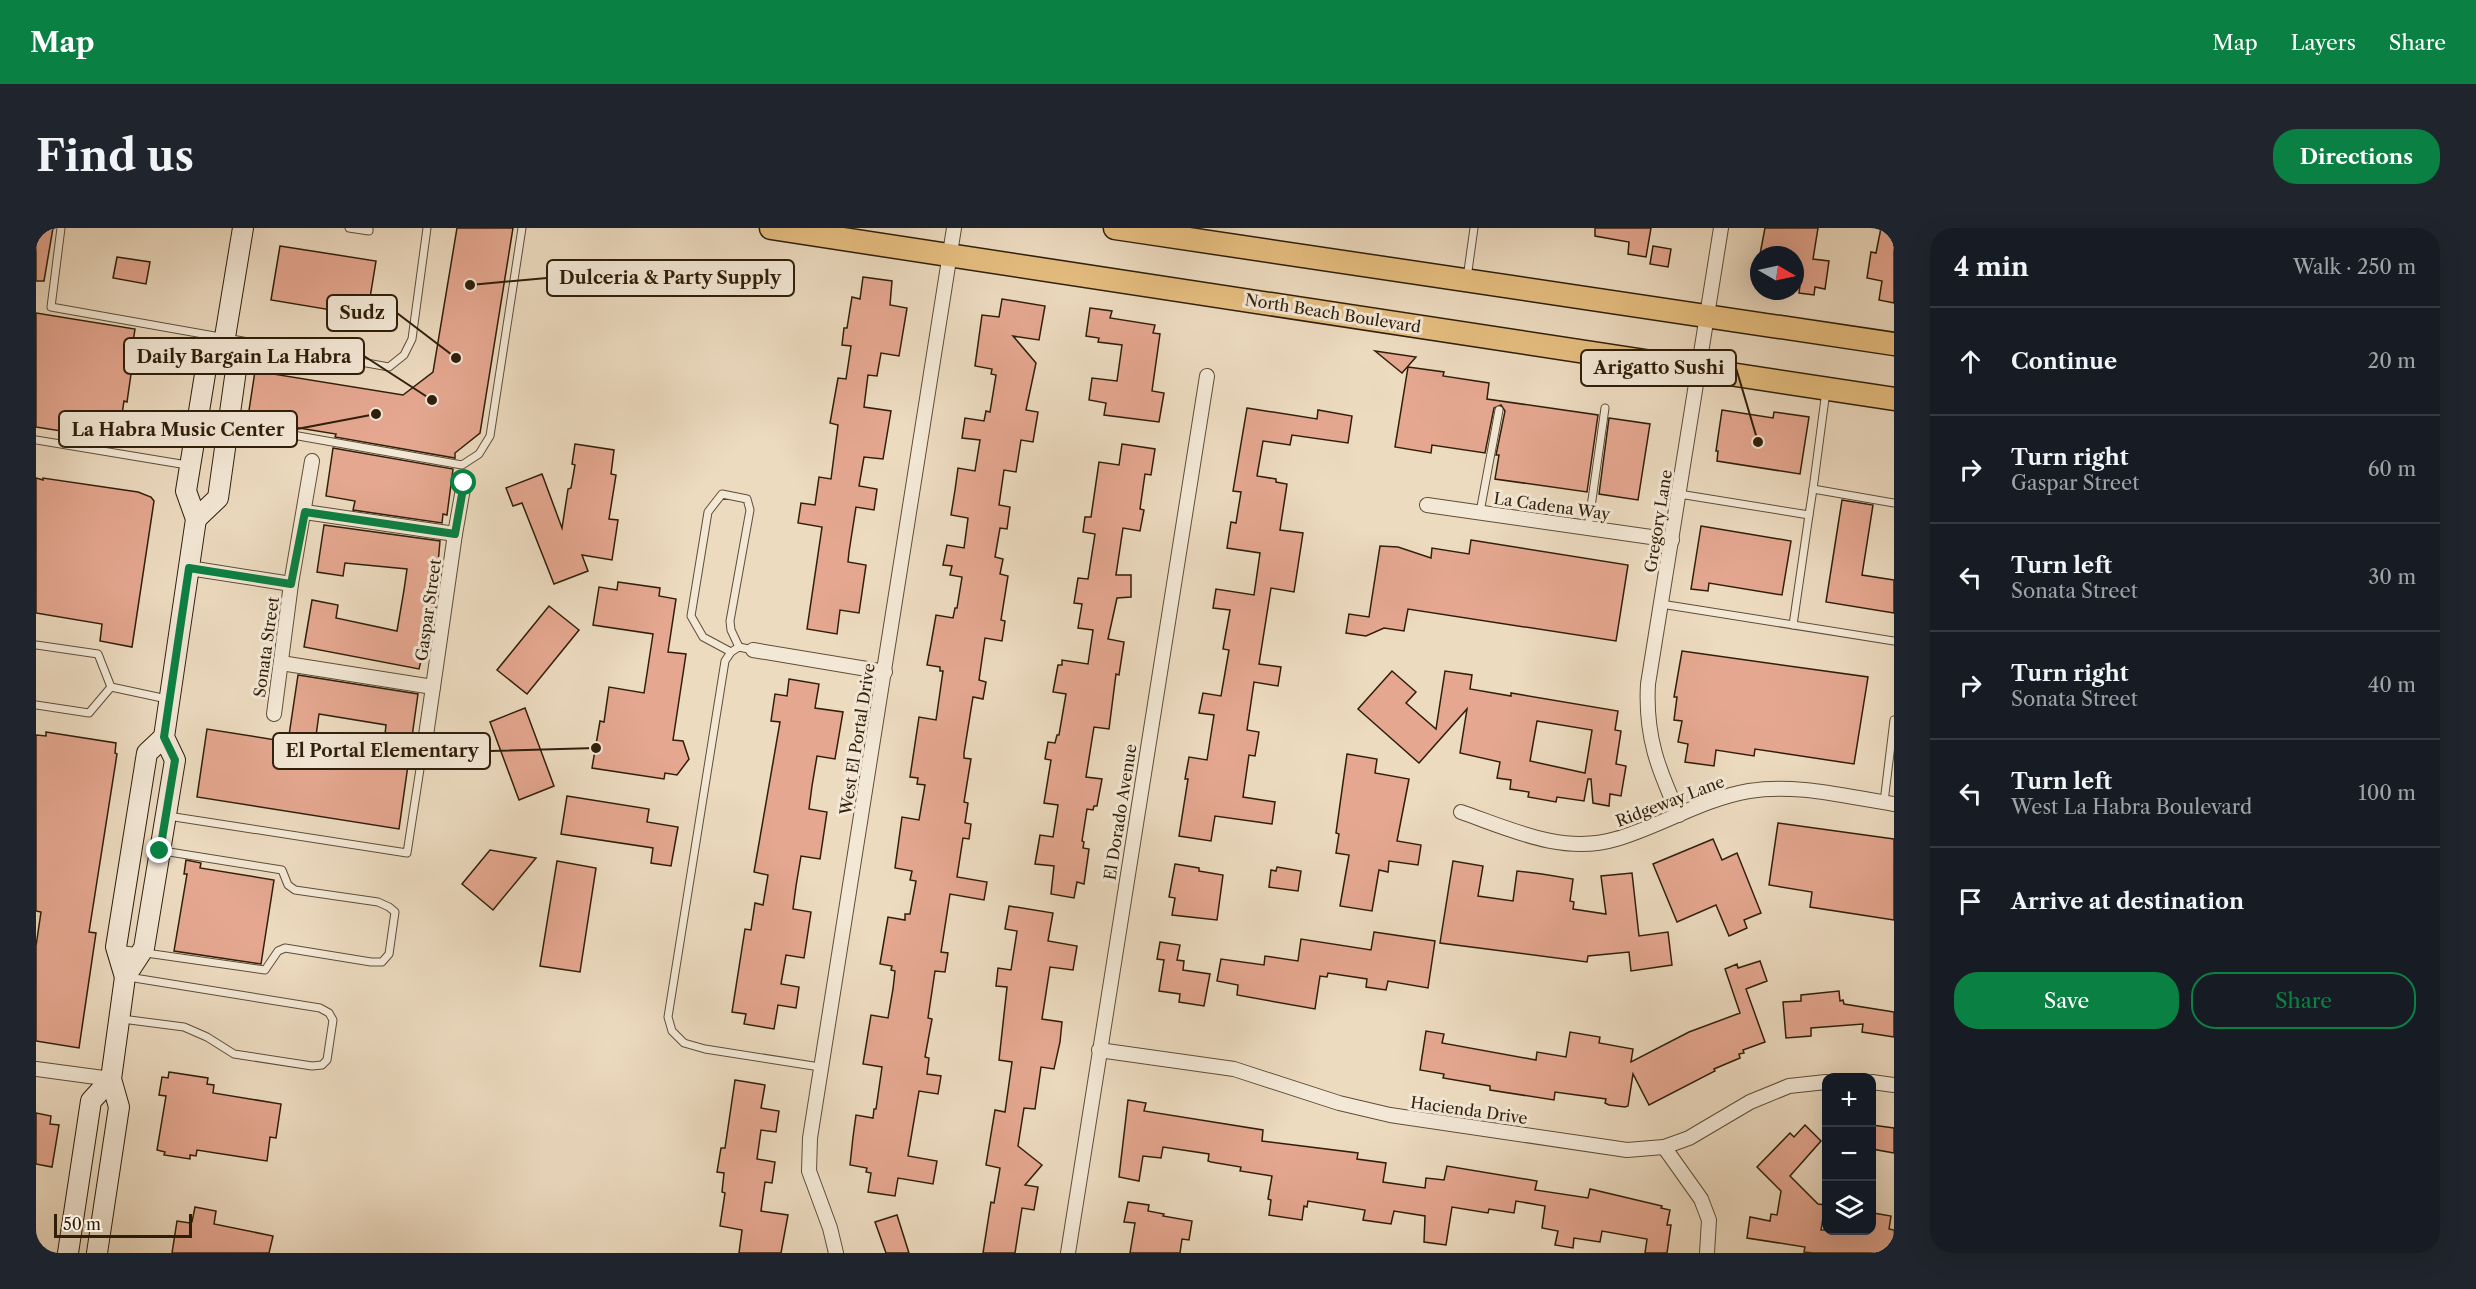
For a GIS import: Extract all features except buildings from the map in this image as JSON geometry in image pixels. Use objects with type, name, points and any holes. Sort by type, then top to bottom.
[{"type":"main road","points":[[97,1253],[119,1107],[111,1079],[125,977],[144,948],[175,760],[164,737],[196,519],[186,491],[207,362],[225,337],[243,228]]},
{"type":"main road","name":"North Beach Boulevard","points":[[771,228],[1894,399]]},
{"type":"main road","points":[[1115,228],[1894,344]]},
{"type":"main road","points":[[196,519],[218,498],[236,370],[225,337]]},
{"type":"main road","points":[[125,977],[116,949],[147,753],[164,737]]},
{"type":"main road","points":[[68,1253],[91,1101],[111,1079]]},
{"type":"street","name":"West El Portal Drive","points":[[836,1253],[830,1228],[809,1171],[810,1138],[954,228]]},
{"type":"street","name":"Gregory Lane","points":[[1679,815],[1662,779],[1646,715],[1648,684],[1720,228]]},
{"type":"street","name":"El Dorado Avenue","points":[[1068,1253],[1207,376]]},
{"type":"street","name":"Sonata Street","points":[[274,714],[291,584],[312,461]]},
{"type":"street","name":"Gaspar Street","points":[[280,663],[434,687],[464,483]]},
{"type":"street","name":"La Cadena Way","points":[[1427,505],[1672,540]]},
{"type":"street","points":[[305,512],[455,534]]},
{"type":"street","name":"Sonata Street","points":[[189,568],[291,584]]},
{"type":"street","points":[[746,648],[885,672]]},
{"type":"street","points":[[424,749],[434,687]]},
{"type":"street","name":"Ridgeway Lane","points":[[1461,812],[1533,837],[1561,843],[1614,840],[1718,798],[1781,787],[1889,803]]},
{"type":"street","name":"Hacienda Drive","points":[[1099,1050],[1234,1069],[1339,1103],[1390,1115],[1627,1150],[1664,1147],[1689,1138],[1750,1102],[1789,1086],[1822,1083]]},
{"type":"street","points":[[36,1069],[111,1079]]},
{"type":"street","points":[[1876,1083],[1894,1085]]},
{"type":"street","points":[[1664,1147],[1701,1199],[1709,1220],[1707,1253]]},
{"type":"lane","points":[[61,228],[51,307],[389,367],[404,355],[412,339],[427,228]]},
{"type":"lane","points":[[349,228],[369,231],[369,228]]},
{"type":"lane","points":[[228,424],[462,465],[479,454],[490,436],[522,228]]},
{"type":"lane","points":[[1466,280],[1474,228]]},
{"type":"lane","points":[[1793,625],[1827,389]]},
{"type":"lane","points":[[1588,528],[1605,408]]},
{"type":"lane","points":[[1480,512],[1499,410]]},
{"type":"lane","points":[[36,440],[190,466]]},
{"type":"lane","points":[[1813,489],[1894,503]]},
{"type":"lane","points":[[722,494],[747,499],[750,510],[730,621],[731,630],[746,648],[730,652],[703,637],[691,616],[708,512],[722,494]]},
{"type":"lane","points":[[1679,494],[1809,516]]},
{"type":"lane","points":[[1661,604],[1894,640]]},
{"type":"lane","points":[[36,645],[98,654],[111,687]]},
{"type":"lane","points":[[730,652],[725,661],[668,1017],[672,1031],[684,1043],[705,1049],[820,1067]]},
{"type":"lane","points":[[111,687],[169,699]]},
{"type":"lane","points":[[36,705],[89,713],[111,687]]},
{"type":"lane","points":[[1889,803],[1894,720]]},
{"type":"lane","points":[[166,815],[408,853],[420,769]]},
{"type":"lane","points":[[116,949],[265,970],[278,951],[285,948],[371,962],[382,962],[389,954],[395,912],[378,902],[295,890],[288,885],[282,870],[160,851]]},
{"type":"lane","points":[[119,1019],[184,1027],[207,1037],[234,1054],[312,1066],[322,1065],[327,1060],[333,1020],[329,1013],[320,1008],[125,977]]},
{"type":"place","name":"Dulceria & Party Supply","points":[[470,285]]},
{"type":"place","name":"Sudz","points":[[456,358]]},
{"type":"place","name":"Daily Bargain La Habra","points":[[432,400]]},
{"type":"place","name":"La Habra Music Center","points":[[376,414]]},
{"type":"place","name":"Arigatto Sushi","points":[[1758,442]]},
{"type":"place","name":"El Portal Elementary","points":[[596,748]]},
{"type":"route","points":[[160,851],[175,760],[164,737],[189,568],[291,584],[305,512],[455,534],[464,483]]}]
